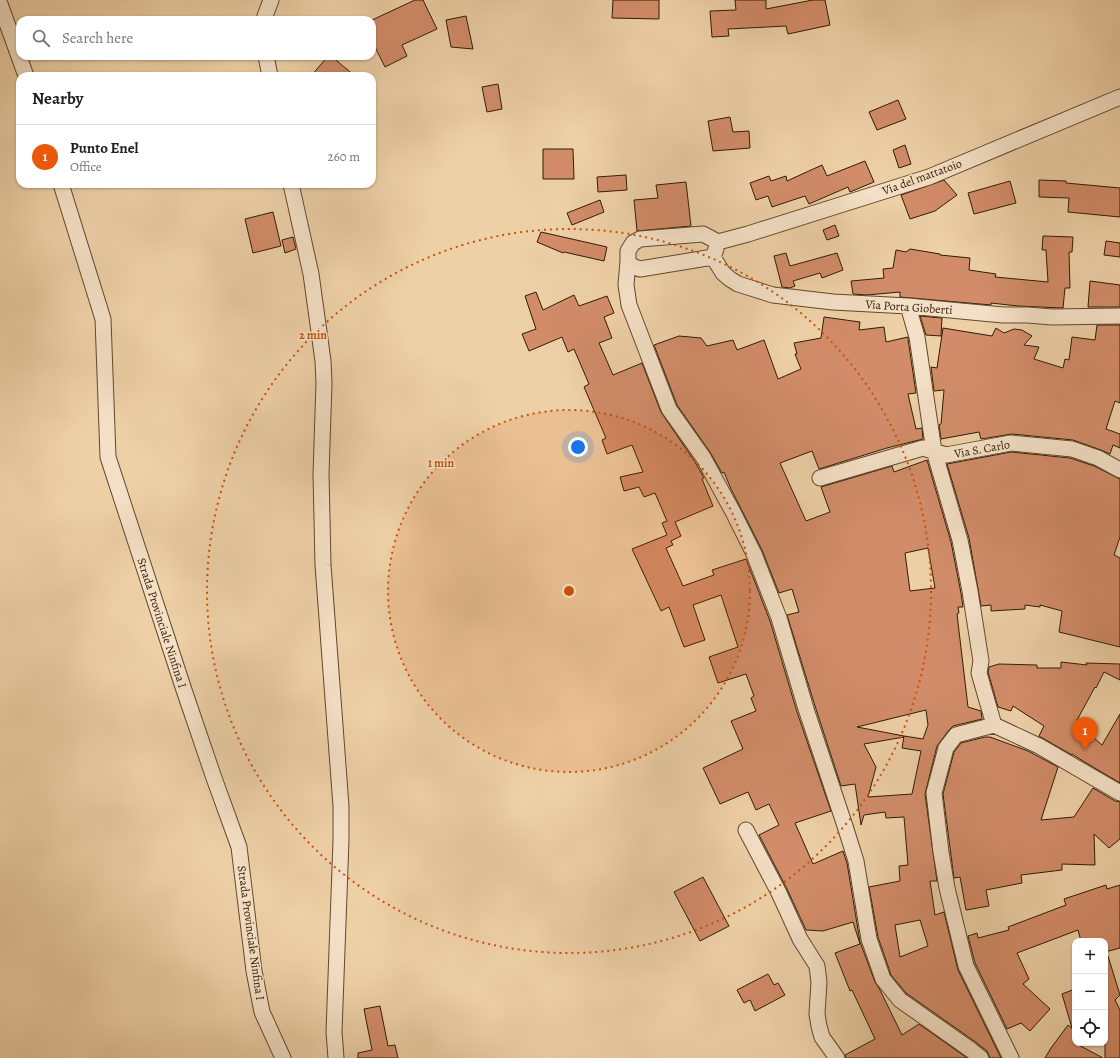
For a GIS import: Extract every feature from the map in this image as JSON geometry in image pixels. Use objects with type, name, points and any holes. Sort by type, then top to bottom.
[{"type":"street","points":[[265,16],[271,0]]},
{"type":"street","points":[[0,4],[16,48]]},
{"type":"street","points":[[20,60],[25,72]]},
{"type":"street","points":[[267,60],[269,72]]},
{"type":"street","name":"Via del mattatoio","points":[[718,242],[748,234],[929,176],[1120,97]]},
{"type":"street","name":"Strada Provinciale Ninfina I","points":[[62,188],[103,319],[108,458],[184,690],[239,847],[254,971],[262,1012],[283,1058]]},
{"type":"street","points":[[292,188],[311,274],[323,361],[321,474],[323,565],[338,751],[341,819],[334,1032],[336,1058]]},
{"type":"street","points":[[628,261],[632,266],[640,270],[713,257],[718,242],[703,234],[640,239],[633,244],[628,251],[626,285],[629,305],[669,409],[703,457],[733,512],[754,554],[779,618],[806,708],[856,861],[869,939],[883,979],[900,1000],[972,1050],[981,1058]]},
{"type":"street","name":"Via Porta Gioberti","points":[[713,257],[730,279],[738,284],[773,296],[1003,315],[1052,317],[1120,316]]},
{"type":"street","points":[[908,306],[917,337],[934,451],[960,540],[970,591],[981,661],[979,673],[994,725]]},
{"type":"street","name":"Via S. Carlo","points":[[820,478],[923,448],[946,455],[1011,443],[1072,449],[1098,458],[1120,470]]},
{"type":"street","points":[[1011,1058],[966,966],[947,888],[934,793],[946,748],[956,735],[994,725],[1039,746],[1120,793]]},
{"type":"street","points":[[746,830],[779,893],[800,939],[817,966],[819,982],[817,1014],[819,1026],[822,1037],[837,1058]]},
{"type":"building","points":[[415,0],[423,0],[437,29],[402,45],[407,56],[385,67],[376,49],[376,18]]},
{"type":"building","points":[[613,0],[659,0],[659,19],[612,18]]},
{"type":"building","points":[[735,0],[766,0],[766,9],[813,0],[825,0],[830,25],[788,34],[786,26],[728,29],[729,36],[712,37],[710,11],[736,10]]},
{"type":"building","points":[[466,16],[473,49],[451,47],[446,20]]},
{"type":"building","points":[[325,60],[336,60],[350,72],[314,72]]},
{"type":"building","points":[[498,84],[502,109],[487,112],[482,87]]},
{"type":"building","points":[[898,100],[906,119],[877,130],[869,112]]},
{"type":"building","points":[[730,117],[733,132],[749,131],[750,148],[713,151],[708,121]]},
{"type":"building","points":[[905,145],[911,164],[899,168],[893,150]]},
{"type":"building","points":[[543,149],[573,149],[574,179],[543,179]]},
{"type":"building","points":[[865,161],[874,182],[850,192],[848,187],[809,204],[805,196],[772,207],[768,196],[756,200],[750,183],[769,176],[771,181],[786,176],[787,181],[822,165],[827,176]]},
{"type":"building","points":[[626,175],[627,190],[598,192],[597,177]]},
{"type":"building","points":[[944,180],[957,195],[935,211],[910,219],[901,195]]},
{"type":"building","points":[[1039,180],[1066,181],[1066,183],[1120,188],[1120,217],[1068,212],[1069,198],[1039,197]]},
{"type":"building","points":[[1010,181],[1016,203],[974,214],[968,193]]},
{"type":"building","points":[[686,182],[691,226],[637,231],[634,200],[658,198],[656,185]]},
{"type":"building","points":[[600,200],[604,212],[572,225],[567,213]]},
{"type":"building","points":[[273,212],[281,246],[253,253],[245,219]]},
{"type":"building","points":[[835,225],[839,236],[827,240],[823,230]]},
{"type":"building","points":[[541,232],[607,247],[604,261],[563,253],[537,242]]},
{"type":"building","points":[[1043,236],[1073,237],[1072,252],[1069,252],[1070,288],[1065,288],[1063,308],[991,303],[991,305],[900,297],[900,292],[867,295],[853,294],[851,281],[884,278],[883,269],[893,268],[896,250],[906,252],[910,249],[940,255],[970,258],[969,270],[996,274],[995,277],[1048,282],[1046,250],[1042,250]]},
{"type":"building","points":[[293,237],[296,249],[285,253],[282,240]]},
{"type":"building","points":[[1106,241],[1120,243],[1120,257],[1104,255]]},
{"type":"building","points":[[786,253],[790,266],[837,253],[843,270],[822,278],[820,273],[793,281],[795,286],[790,288],[782,287],[774,256]]},
{"type":"building","points":[[1090,281],[1120,285],[1120,307],[1088,307]]},
{"type":"building","points":[[536,292],[543,310],[574,295],[579,306],[607,296],[614,313],[604,317],[612,338],[599,343],[613,375],[642,363],[661,412],[704,478],[702,479],[713,506],[675,522],[681,536],[671,541],[673,545],[666,548],[683,586],[714,575],[712,570],[746,559],[770,621],[797,712],[831,811],[795,823],[813,864],[843,851],[847,863],[860,942],[875,982],[902,1035],[919,1024],[967,1058],[846,1058],[845,1055],[875,1039],[852,990],[850,991],[835,953],[860,944],[853,922],[823,931],[806,930],[759,835],[779,825],[769,804],[756,810],[748,792],[720,804],[703,768],[743,749],[731,721],[756,711],[751,698],[754,696],[746,674],[718,683],[709,657],[738,647],[721,595],[693,605],[705,640],[684,647],[669,607],[661,611],[632,549],[667,535],[662,523],[667,521],[655,493],[644,497],[639,487],[624,491],[620,477],[643,472],[632,445],[607,454],[602,440],[606,438],[584,387],[589,384],[574,349],[568,352],[562,337],[529,351],[522,334],[536,329],[525,296]]},
{"type":"building","points":[[920,316],[942,318],[941,336],[926,335]]},
{"type":"building","points":[[824,317],[860,322],[859,330],[884,327],[886,342],[908,337],[916,393],[908,394],[916,429],[922,428],[923,439],[887,448],[819,469],[812,451],[780,463],[806,521],[830,512],[821,487],[892,466],[894,472],[927,460],[951,542],[961,593],[963,607],[958,607],[959,613],[957,614],[968,707],[981,711],[982,719],[953,726],[937,746],[925,794],[937,881],[930,881],[935,915],[944,912],[958,970],[1001,1058],[990,1058],[987,1051],[977,1043],[906,993],[891,975],[878,937],[869,887],[900,881],[899,866],[908,865],[904,817],[886,818],[885,812],[864,815],[861,825],[855,784],[841,786],[787,615],[799,612],[792,589],[779,593],[762,550],[724,472],[722,473],[710,452],[677,405],[654,345],[679,336],[701,338],[707,346],[733,340],[737,350],[764,340],[778,379],[801,369],[795,354],[797,354],[794,343],[821,338]],"holes":[[[928,548],[935,588],[910,591],[905,553]],[[926,710],[928,725],[923,739],[857,727]],[[904,737],[902,748],[921,751],[912,794],[868,797],[876,767],[864,744]],[[920,920],[928,946],[900,957],[895,925]]]},
{"type":"building","points":[[1097,325],[1120,325],[1120,403],[1115,401],[1106,429],[1120,434],[1120,448],[1113,445],[1110,454],[1073,440],[1012,434],[981,439],[979,432],[941,439],[939,425],[941,424],[944,390],[934,391],[931,367],[937,368],[943,328],[992,336],[996,328],[1004,333],[1014,329],[1022,330],[1032,336],[1024,345],[1039,347],[1034,359],[1063,368],[1065,359],[1069,360],[1072,337],[1095,340]]},
{"type":"building","points":[[1011,452],[1070,458],[1094,466],[1120,479],[1120,537],[1114,555],[1120,558],[1120,647],[1059,632],[1062,611],[1040,605],[1040,607],[1025,605],[1025,609],[991,611],[991,605],[981,606],[969,538],[947,464]]},
{"type":"building","points":[[1061,662],[1087,665],[1086,663],[1120,664],[1120,680],[1104,672],[1076,722],[1102,745],[1120,714],[1120,783],[1039,736],[1044,726],[1013,706],[1011,711],[998,707],[988,672],[989,667],[999,664],[1037,665],[1037,668],[1061,668]]},
{"type":"building","points":[[990,737],[1028,751],[1058,767],[1041,820],[1074,817],[1093,788],[1115,801],[1120,802],[1120,839],[1109,848],[1094,834],[1095,865],[1062,864],[1062,870],[1021,875],[1022,883],[986,890],[989,906],[966,910],[960,877],[954,878],[943,794],[954,752],[961,743]]},
{"type":"building","points":[[703,877],[729,926],[700,941],[674,892]]},
{"type":"building","points":[[1106,885],[1107,889],[1120,885],[1120,948],[1108,951],[1108,938],[1080,938],[1078,930],[1017,953],[1029,979],[1023,984],[1050,1009],[1030,1031],[1021,1023],[1007,1029],[975,963],[968,936],[977,933],[978,938],[1009,930],[1008,927],[1066,905],[1064,899]]},
{"type":"building","points":[[1108,956],[1120,995],[1115,1000],[1120,1010],[1120,1058],[1105,1058],[1105,1046],[1108,1046]]},
{"type":"building","points":[[768,974],[774,985],[778,983],[785,995],[755,1011],[750,1000],[744,1003],[737,990]]},
{"type":"building","points":[[1072,990],[1072,1028],[1062,994]]},
{"type":"building","points":[[380,1006],[388,1046],[395,1045],[398,1058],[358,1058],[358,1053],[372,1050],[364,1009]]},
{"type":"building","points":[[1068,1025],[1072,1028],[1072,1046],[1081,1046],[1103,1058],[1045,1058]]},
{"type":"place","name":"Punto Enel","points":[[1085,750]]}]
